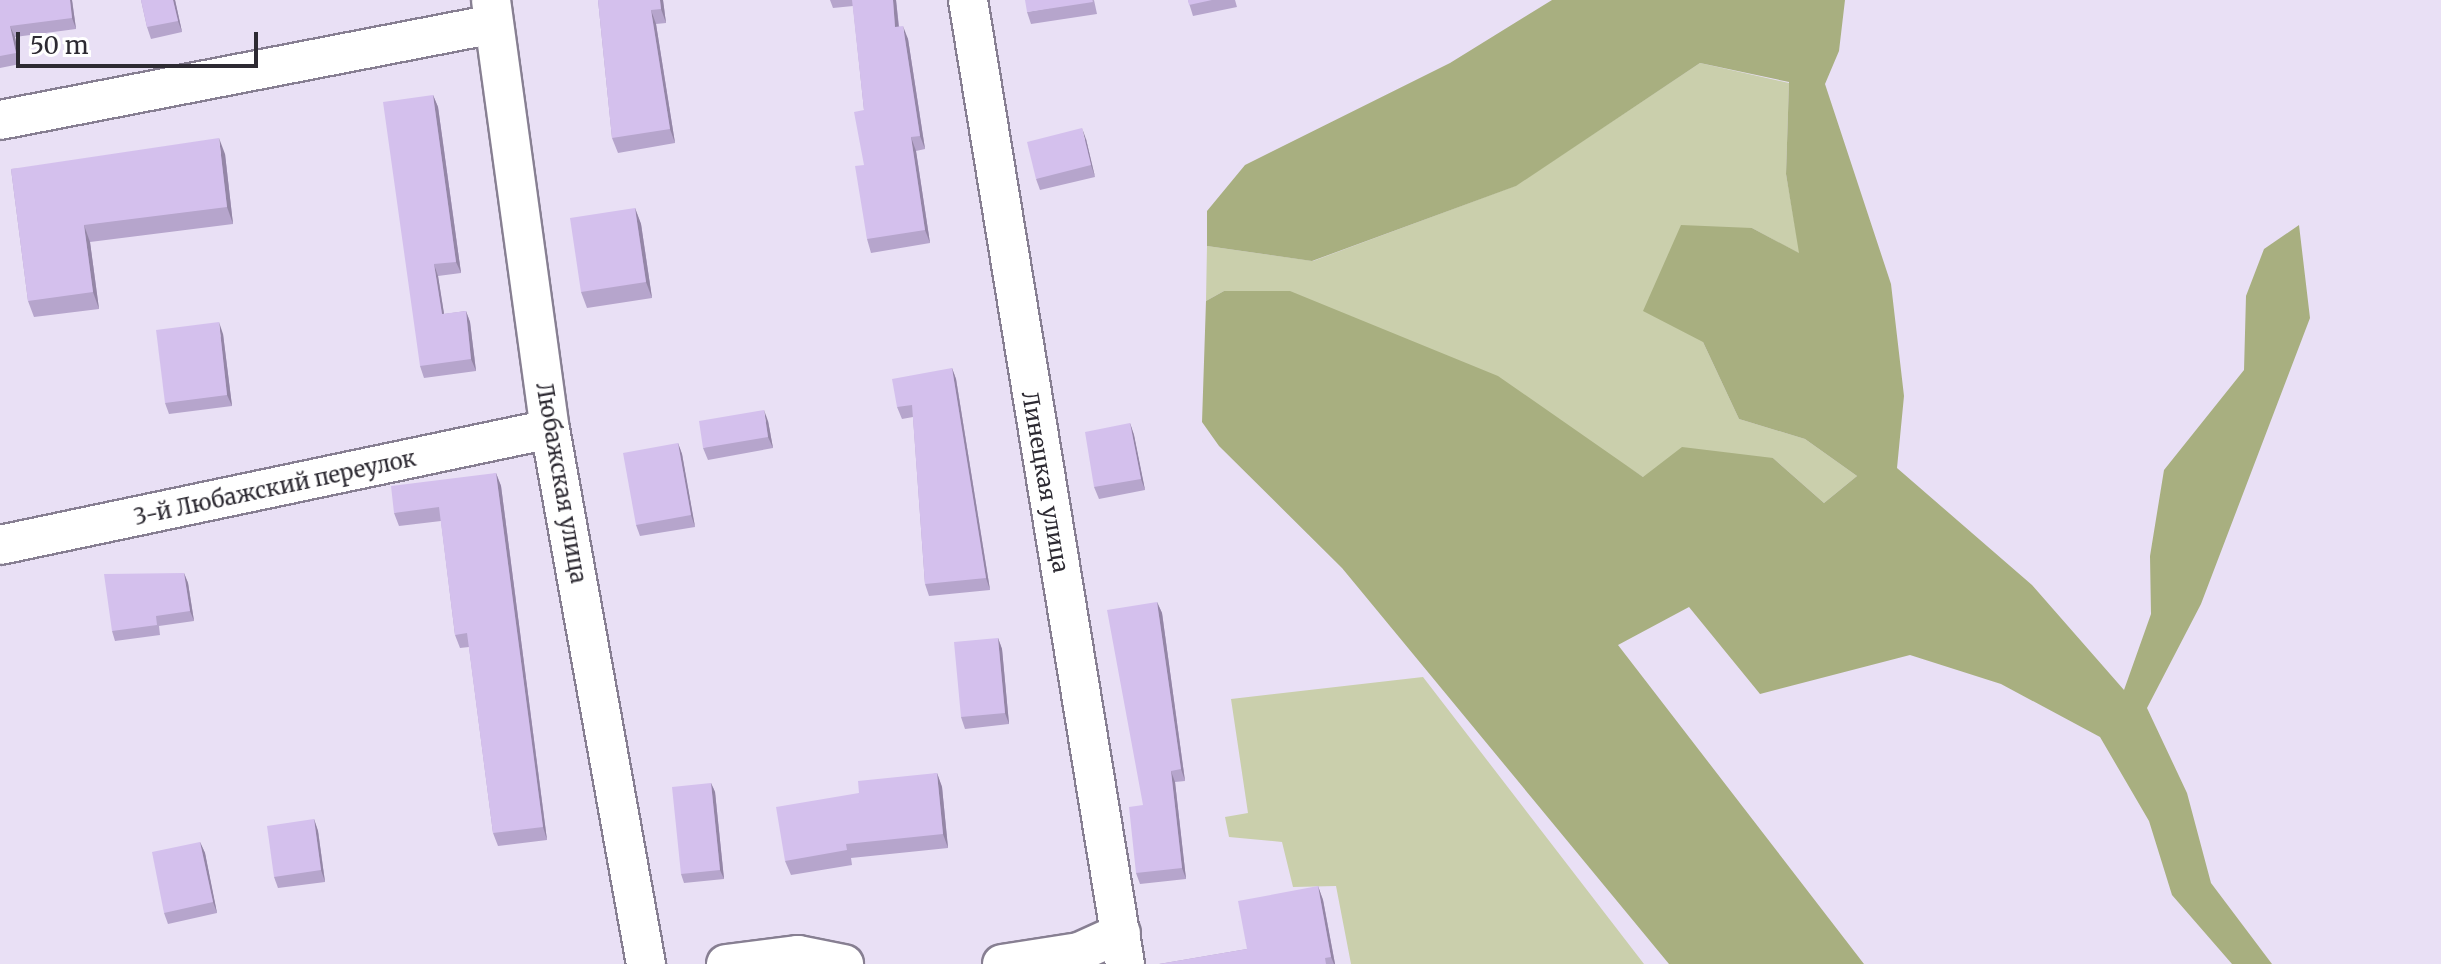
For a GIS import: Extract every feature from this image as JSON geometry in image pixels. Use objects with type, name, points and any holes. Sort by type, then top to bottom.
[{"type":"street","name":"Линецкая улица","points":[[968,0],[1123,948]]},
{"type":"street","points":[[0,120],[492,12]]},
{"type":"street","name":"Любажская улица","points":[[492,12],[550,429],[646,964]]},
{"type":"street","name":"3-й Любажский переулок","points":[[0,545],[550,429]]},
{"type":"street","points":[[1002,964],[1123,948]]},
{"type":"street","points":[[726,964],[798,955],[844,964]]},
{"type":"green space","points":[[1552,0],[1845,0],[1839,51],[1825,84],[1891,284],[1904,396],[1897,468],[2032,585],[2124,690],[2151,614],[2150,556],[2164,470],[2244,370],[2246,296],[2264,249],[2299,225],[2310,318],[2201,604],[2147,708],[2187,793],[2211,883],[2272,964],[2232,964],[2172,895],[2149,821],[2100,737],[2001,684],[1910,655],[1760,694],[1689,607],[1618,645],[1864,964],[1669,964],[1342,568],[1219,446],[1202,422],[1206,301],[1224,291],[1290,291],[1498,376],[1643,477],[1682,447],[1773,458],[1824,503],[1857,476],[1805,439],[1739,419],[1703,342],[1643,311],[1681,225],[1752,228],[1799,253],[1786,174],[1789,82],[1700,63],[1516,186],[1312,261],[1207,246],[1207,211],[1245,165],[1450,63]]},
{"type":"green space","points":[[1700,63],[1789,83],[1786,174],[1800,254],[1752,228],[1703,342],[1739,419],[1805,439],[1857,476],[1824,503],[1773,458],[1643,477],[1591,443],[1224,291],[1206,301],[1207,246],[1313,261],[1515,186]]},
{"type":"green space","points":[[1423,677],[1644,964],[1351,964],[1336,886],[1293,887],[1282,842],[1229,837],[1225,817],[1248,813],[1231,699]]},
{"type":"building","points":[[0,0],[70,0],[72,18],[10,26],[16,53],[0,56]]},
{"type":"building","points":[[141,0],[173,0],[178,21],[147,27]]},
{"type":"building","points":[[598,0],[660,0],[661,9],[651,10],[670,129],[612,138]]},
{"type":"building","points":[[852,0],[893,0],[895,27],[903,26],[920,136],[911,137],[925,230],[867,239],[855,166],[864,165],[854,112],[864,110]]},
{"type":"building","points":[[1025,0],[1092,0],[1093,2],[1027,12]]},
{"type":"building","points":[[1188,0],[1212,0],[1189,5]]},
{"type":"building","points":[[433,95],[456,262],[434,264],[442,314],[466,311],[471,359],[420,366],[383,102]]},
{"type":"building","points":[[1082,128],[1091,165],[1036,179],[1027,142]]},
{"type":"building","points":[[219,138],[227,207],[84,225],[93,292],[28,301],[11,169]]},
{"type":"building","points":[[635,208],[646,282],[581,292],[570,218]]},
{"type":"building","points":[[219,322],[227,395],[165,403],[156,330]]},
{"type":"building","points":[[952,368],[986,578],[925,584],[912,405],[897,407],[892,379]]},
{"type":"building","points":[[764,410],[768,437],[703,448],[699,421]]},
{"type":"building","points":[[1130,423],[1141,479],[1094,487],[1085,432]]},
{"type":"building","points":[[678,443],[691,515],[636,525],[623,453]]},
{"type":"building","points":[[496,473],[543,827],[493,833],[467,633],[455,635],[439,507],[394,513],[391,486]]},
{"type":"building","points":[[184,573],[190,611],[156,616],[157,625],[112,631],[104,574]]},
{"type":"building","points":[[1157,602],[1181,769],[1171,771],[1182,868],[1136,873],[1129,807],[1143,805],[1107,610]]},
{"type":"building","points":[[998,638],[1005,713],[961,717],[954,642]]},
{"type":"building","points":[[937,773],[943,834],[846,844],[847,850],[785,861],[776,807],[859,793],[858,781]]},
{"type":"building","points":[[711,783],[720,870],[681,874],[672,787]]},
{"type":"building","points":[[314,819],[321,870],[274,877],[267,826]]},
{"type":"building","points":[[200,842],[213,902],[164,913],[152,852]]},
{"type":"building","points":[[1318,886],[1331,957],[1325,958],[1326,964],[1159,964],[1247,949],[1238,901]]}]
